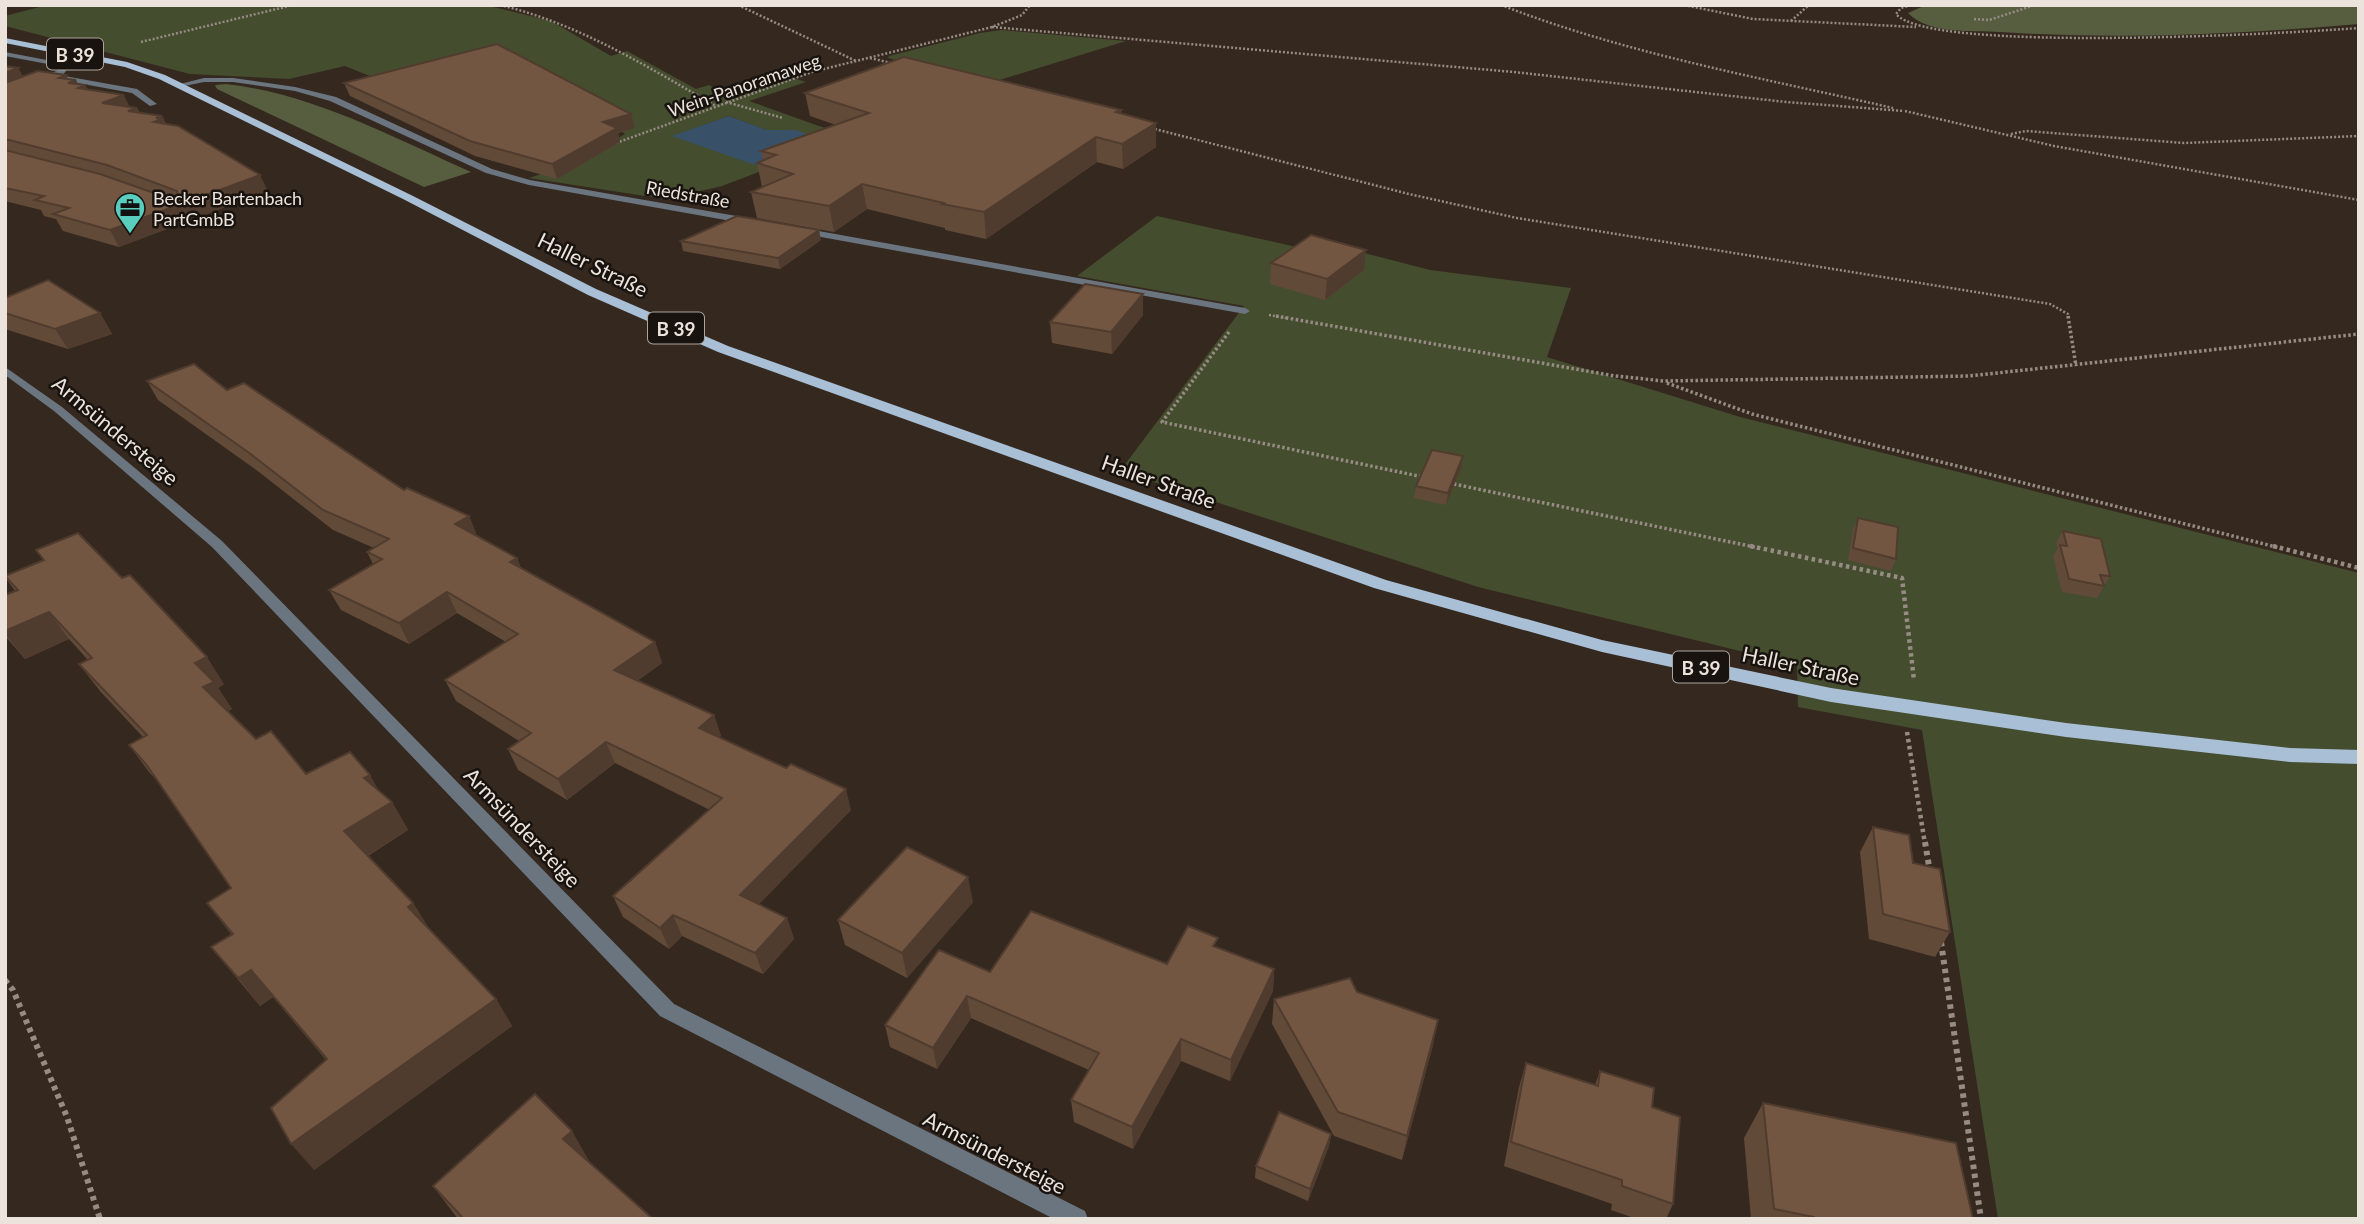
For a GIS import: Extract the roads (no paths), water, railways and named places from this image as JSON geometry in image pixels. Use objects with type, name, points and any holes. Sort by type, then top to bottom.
[{"type":"main road","name":"Haller Straße","points":[[5,40],[127,65],[180,85],[592,292],[723,349],[1380,584],[1602,646],[1903,708],[2066,730],[2290,755],[2359,757]]},
{"type":"street","points":[[5,54],[55,63],[64,68],[29,86]]},
{"type":"street","points":[[53,76],[134,91],[153,104]]},
{"type":"street","name":"Riedstraße","points":[[180,85],[204,80],[233,80],[295,89],[333,99],[489,172],[529,182],[752,222]]},
{"type":"street","points":[[791,229],[1245,311]]},
{"type":"street","name":"Armsündersteige","points":[[5,370],[58,409],[218,544],[667,1010],[1077,1219]]},
{"type":"water","points":[[729,116],[767,130],[796,130],[824,141],[755,165],[672,136]]},
{"type":"place","name":"Becker Bartenbach PartGmbB","points":[[130,235]]}]
